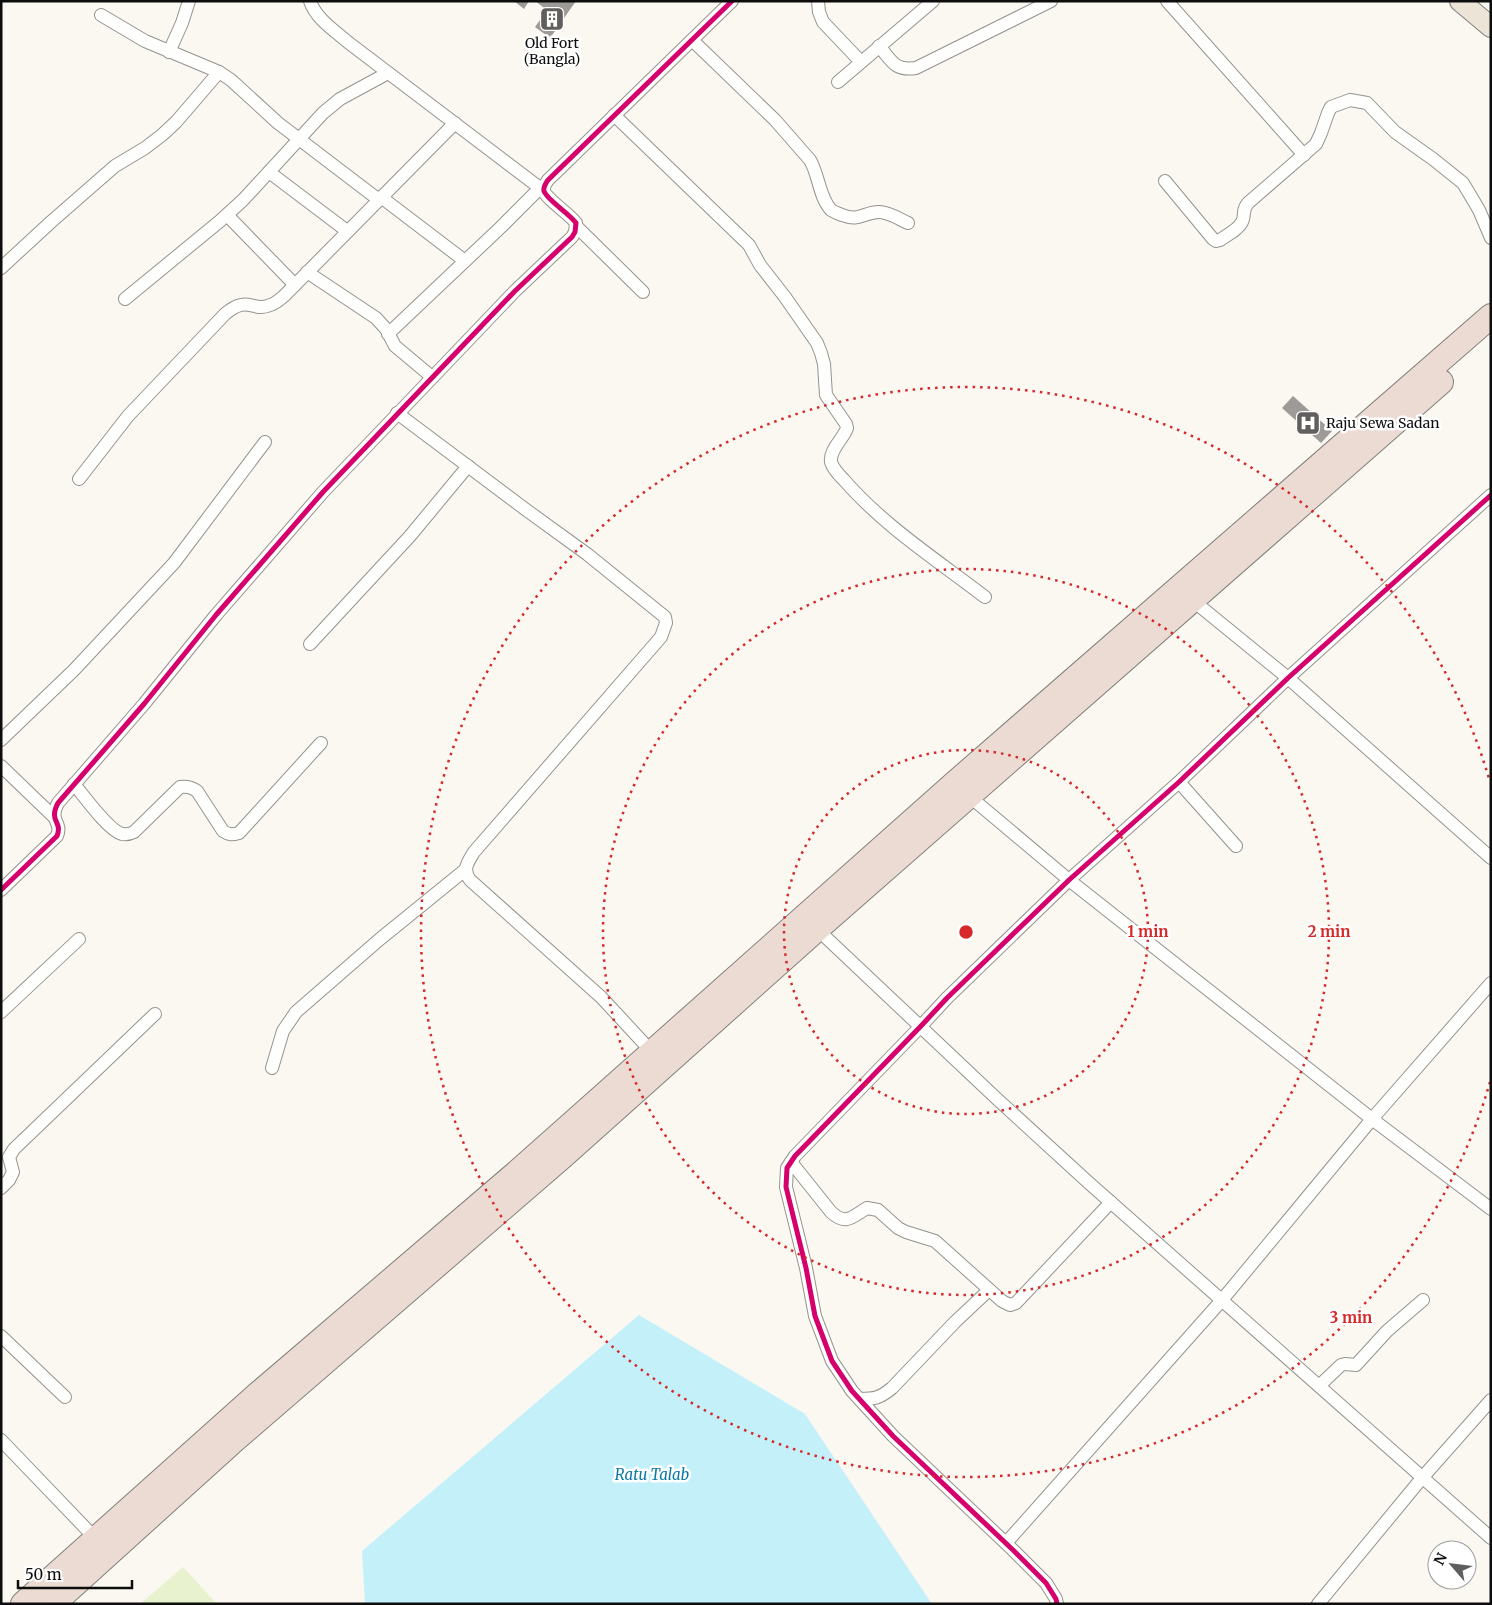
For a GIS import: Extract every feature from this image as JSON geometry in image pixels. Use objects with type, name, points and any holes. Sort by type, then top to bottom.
[{"type":"highway","points":[[23,1604],[250,1400],[514,1175],[955,783],[1491,316]]},
{"type":"highway","points":[[53,1604],[231,1443],[555,1163],[1192,599],[1491,338]]},
{"type":"main road","points":[[1460,1],[1491,27]]},
{"type":"street","points":[[169,52],[182,23],[189,1]]},
{"type":"street","points":[[310,1],[329,26],[348,44],[542,189],[571,216],[577,227],[643,292]]},
{"type":"street","points":[[388,334],[542,189],[548,180],[732,1]]},
{"type":"street","points":[[818,1],[819,12],[823,22],[861,62]]},
{"type":"street","points":[[838,82],[933,1]]},
{"type":"street","points":[[879,46],[894,65],[902,69],[916,68],[1051,1]]},
{"type":"street","points":[[1167,1],[1304,155]]},
{"type":"street","points":[[101,15],[130,33],[169,52],[218,72],[231,80],[278,123],[465,261]]},
{"type":"street","points":[[692,40],[775,120],[810,160],[815,168],[824,196],[831,210],[848,218],[856,218],[879,212],[890,214],[908,223]]},
{"type":"street","points":[[1,268],[115,166],[162,135],[176,122],[218,72]]},
{"type":"street","points":[[126,299],[227,215],[323,113],[340,99],[388,73]]},
{"type":"street","points":[[1165,181],[1212,239],[1220,240],[1239,227],[1243,219],[1243,211],[1248,203],[1316,144],[1332,107],[1350,100],[1367,103],[1396,132],[1434,158],[1463,183],[1479,210],[1491,238]]},
{"type":"street","points":[[614,115],[749,245],[760,265],[817,343],[824,364],[826,395],[847,428],[833,452],[831,459],[835,469],[858,496],[886,522],[985,597]]},
{"type":"street","points":[[79,479],[128,416],[225,314],[239,305],[270,306],[284,296],[455,123]]},
{"type":"street","points":[[269,172],[347,231]]},
{"type":"street","points":[[227,215],[295,285]]},
{"type":"street","points":[[53,816],[58,804],[74,784],[144,704],[222,608],[323,492],[515,291],[572,237],[577,227]]},
{"type":"street","points":[[307,272],[376,318],[386,329],[395,346],[432,377]]},
{"type":"street","points":[[397,413],[587,554],[665,617],[666,623],[660,637],[474,852],[467,862],[465,870],[470,880],[601,997],[652,1052]]},
{"type":"street","points":[[1,740],[74,670],[174,563],[265,442]]},
{"type":"street","points":[[310,644],[410,536],[468,466]]},
{"type":"street","points":[[1059,1602],[1046,1583],[1006,1543],[893,1436],[852,1391],[832,1361],[814,1316],[806,1268],[786,1187],[787,1168],[794,1156],[947,998],[1069,880],[1179,782],[1288,678],[1491,495]]},
{"type":"street","points":[[1192,599],[1288,678],[1491,858]]},
{"type":"street","points":[[74,784],[104,820],[121,834],[134,832],[180,787],[193,788],[197,791],[223,831],[233,835],[239,833],[321,744]]},
{"type":"street","points":[[1,766],[53,816],[58,828],[57,836],[1,890]]},
{"type":"street","points":[[1179,782],[1236,846]]},
{"type":"street","points":[[969,796],[1069,880],[1372,1119],[1491,1209]]},
{"type":"street","points":[[272,1068],[283,1031],[296,1012],[380,939],[465,870]]},
{"type":"street","points":[[818,929],[1003,1105],[1491,1538]]},
{"type":"street","points":[[1,1012],[79,939]]},
{"type":"street","points":[[1006,1543],[1222,1300],[1372,1119],[1491,983]]},
{"type":"street","points":[[1,1188],[12,1175],[13,1169],[9,1157],[14,1149],[155,1014]]},
{"type":"street","points":[[791,1162],[838,1219],[850,1219],[867,1208],[878,1210],[898,1228],[935,1241],[1006,1304],[1013,1305],[1111,1202]]},
{"type":"street","points":[[860,1400],[882,1396],[892,1388],[955,1322],[990,1290]]},
{"type":"street","points":[[1319,1386],[1341,1365],[1356,1365],[1387,1331],[1423,1300]]},
{"type":"street","points":[[1,1336],[65,1397]]},
{"type":"street","points":[[1318,1604],[1422,1478],[1491,1400]]},
{"type":"street","points":[[1,1440],[95,1538]]},
{"type":"green space","points":[[183,1567],[217,1604],[140,1604]]},
{"type":"water","name":"Ratu Talab","points":[[639,1315],[805,1414],[932,1604],[365,1604],[362,1551]]},
{"type":"building","name":"Old Fort (Bangla)","points":[[514,1],[529,1],[524,9]]},
{"type":"building","name":"Old Fort (Bangla)","points":[[535,1],[576,1],[550,38],[535,27],[547,10]]},
{"type":"building","points":[[1293,396],[1332,431],[1321,443],[1282,408]]},
{"type":"cycle path","points":[[1,890],[57,836],[58,827],[54,814],[58,803],[144,704],[216,615],[323,492],[515,291],[572,237],[575,232],[576,223],[546,195],[544,188],[548,180],[732,1]]},
{"type":"cycle path","points":[[1057,1604],[1046,1583],[893,1436],[852,1391],[832,1361],[815,1316],[806,1268],[786,1187],[787,1168],[795,1156],[947,998],[1069,880],[1179,782],[1288,678],[1491,495]]},
{"type":"place","name":"Old Fort (Bangla)","points":[[552,19]]},
{"type":"place","name":"Raju Sewa Sadan","points":[[1308,423]]}]
